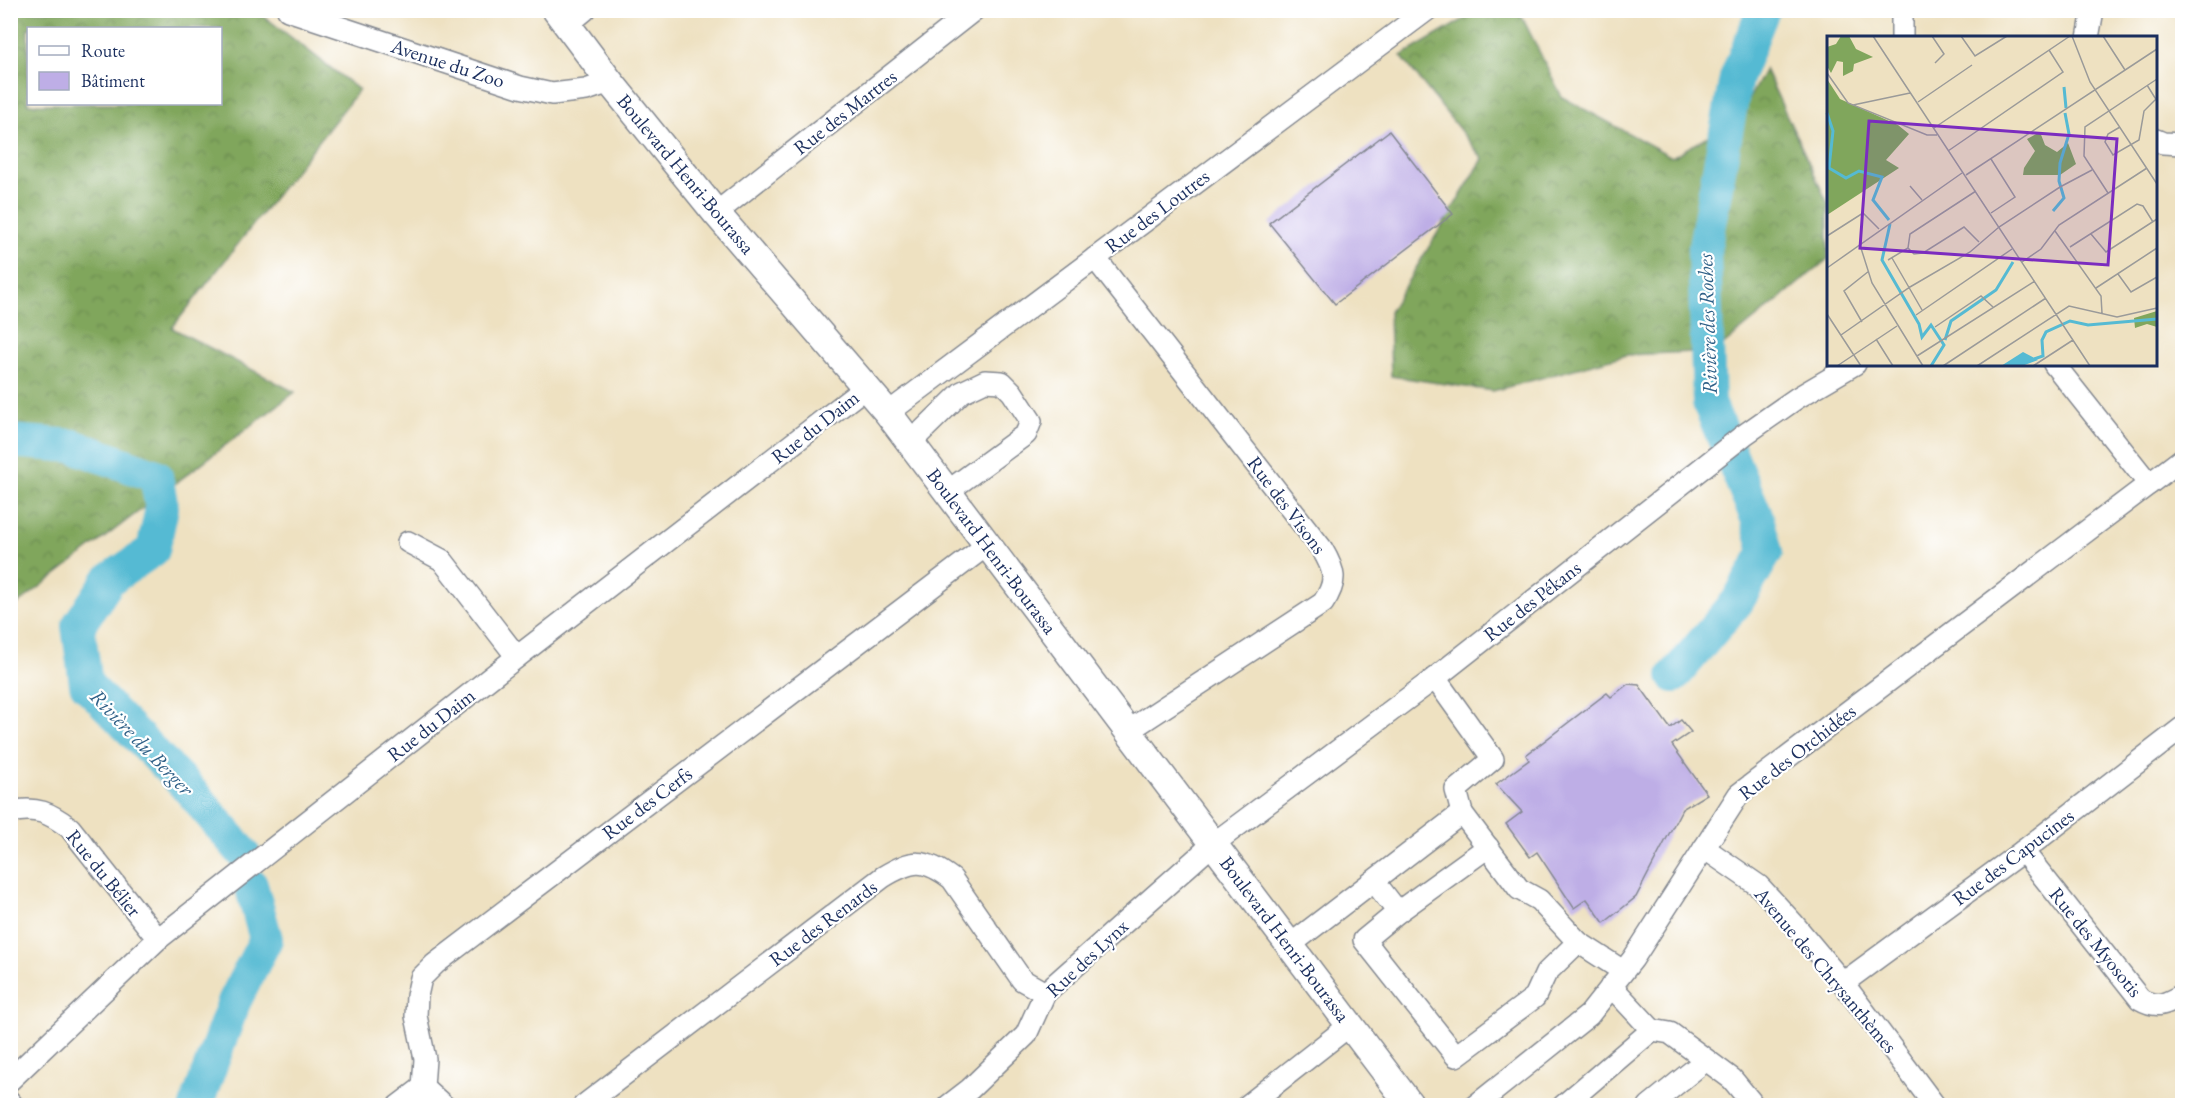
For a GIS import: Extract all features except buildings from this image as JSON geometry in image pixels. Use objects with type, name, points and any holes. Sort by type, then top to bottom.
[{"type":"main road","name":"Boulevard Henri-Bourassa","points":[[569,15],[610,82],[716,213],[888,413],[1411,1106]]},
{"type":"street","name":"Avenue du Zoo","points":[[288,10],[520,87],[552,94],[586,90],[610,82]]},
{"type":"street","name":"Rue des Martres","points":[[716,213],[974,10]]},
{"type":"street","name":"Rue des Loutres","points":[[888,413],[1427,10]]},
{"type":"street","points":[[1902,10],[1902,36]]},
{"type":"street","points":[[2088,36],[2094,10]]},
{"type":"street","points":[[2157,140],[2182,144]]},
{"type":"street","name":"Rue des Visons","points":[[1095,258],[1322,549],[1334,575],[1332,590],[1323,603],[1128,731]]},
{"type":"street","name":"Rue des Pékans","points":[[1213,844],[1435,678],[1744,435],[1797,398],[1852,366]]},
{"type":"street","points":[[2056,366],[2149,484]]},
{"type":"street","points":[[910,443],[962,392],[985,381],[1002,382],[1012,392],[1031,421],[1026,434],[947,492]]},
{"type":"street","name":"Rue du Daim","points":[[10,1080],[158,939],[866,387]]},
{"type":"street","name":"Rue des Orchidées","points":[[1485,1102],[1589,1015],[1617,979],[1739,794],[2182,459]]},
{"type":"street","points":[[408,542],[442,560],[518,657]]},
{"type":"street","name":"Rue des Cerfs","points":[[423,1087],[425,1059],[416,1016],[417,996],[421,978],[435,964],[987,545]]},
{"type":"street","points":[[1435,678],[1493,759],[1456,790],[1462,813],[1519,889],[1539,900],[1617,979],[1653,1030],[1670,1033],[1732,1079],[1751,1104]]},
{"type":"street","name":"Rue des Capucines","points":[[1843,983],[2023,851],[2182,728]]},
{"type":"street","name":"Rue du Bélier","points":[[10,812],[35,809],[52,815],[70,828],[158,939]]},
{"type":"street","points":[[1290,945],[1462,813]]},
{"type":"street","name":"Rue des Lynx","points":[[948,1106],[970,1089],[1026,1035],[1045,993],[1213,844]]},
{"type":"street","points":[[1488,847],[1398,912],[1364,940],[1456,1056],[1535,997],[1546,973],[1578,942]]},
{"type":"street","name":"Avenue des Chrysanthèmes","points":[[1704,848],[1759,886],[1843,983],[1935,1106]]},
{"type":"street","name":"Rue des Myosotis","points":[[2023,851],[2140,999],[2151,1005],[2165,1004],[2182,995]]},
{"type":"street","name":"Rue des Renards","points":[[582,1106],[883,877],[903,865],[920,863],[937,867],[952,879],[1022,980],[1045,993]]},
{"type":"street","points":[[1374,881],[1398,912]]},
{"type":"street","points":[[1247,1106],[1350,1025]]},
{"type":"street","points":[[1563,1106],[1653,1030]]},
{"type":"street","points":[[1649,1106],[1706,1060]]},
{"type":"street","points":[[398,1106],[423,1087],[444,1106]]},
{"type":"green space","points":[[11,11],[251,11],[261,14],[359,90],[172,328],[295,392],[11,609]]},
{"type":"green space","points":[[1478,11],[1519,11],[1562,97],[1672,157],[1738,119],[1765,69],[1827,202],[1827,260],[1716,351],[1626,355],[1493,391],[1391,376],[1389,312],[1483,159],[1401,56]]},
{"type":"waterway","name":"Rivière des Roches","points":[[1674,676],[1737,602],[1766,552],[1757,518],[1709,403],[1704,251],[1736,78],[1763,10]]},
{"type":"waterway","name":"Rivière du Berger","points":[[10,441],[73,446],[156,476],[162,508],[153,550],[109,580],[78,626],[86,684],[189,789],[243,853]]},
{"type":"waterway","name":"Rivière du Berger","points":[[196,1106],[234,1002],[266,939],[251,885]]}]
